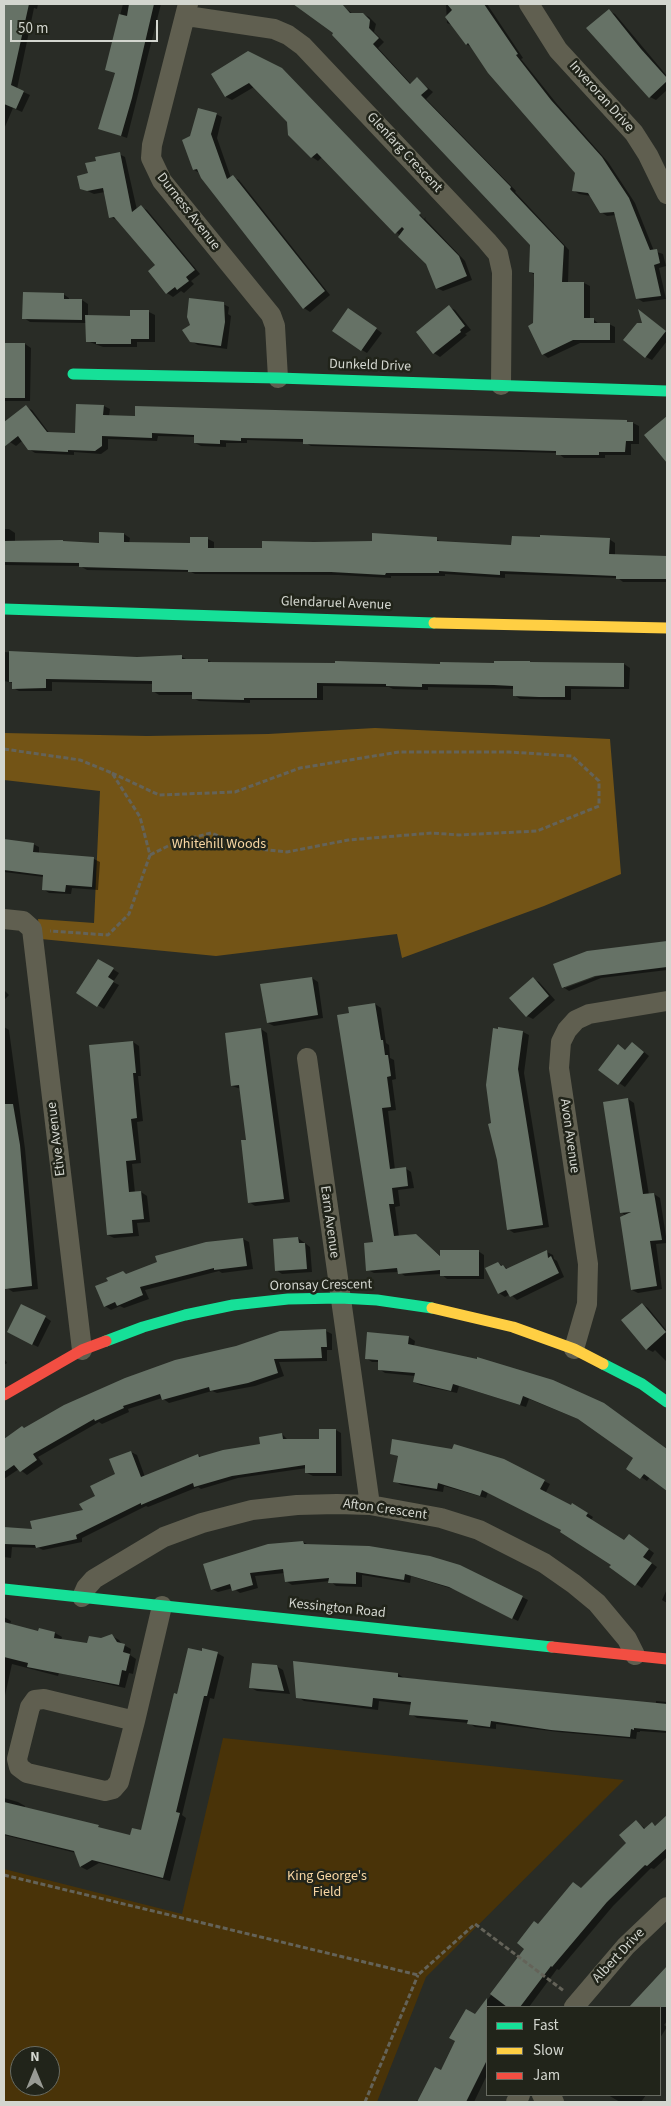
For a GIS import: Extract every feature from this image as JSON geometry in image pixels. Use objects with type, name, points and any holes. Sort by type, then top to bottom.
[{"type":"street","name":"Inveroran Drive","points":[[529,4],[558,50],[634,133],[648,155],[667,194]]},
{"type":"street","name":"Durness Avenue","points":[[188,10],[152,145],[151,158],[155,170],[162,181],[271,315],[275,326],[278,378]]},
{"type":"street","name":"Glenfarg Crescent","points":[[188,10],[274,29],[288,35],[303,46],[498,254],[502,272],[501,385]]},
{"type":"street","name":"Dunkeld Drive","points":[[73,374],[278,378],[667,391]]},
{"type":"street","name":"Glendaruel Avenue","points":[[4,609],[467,624],[667,628]]},
{"type":"street","points":[[4,919],[22,920],[32,929]]},
{"type":"street","name":"Etive Avenue","points":[[32,929],[82,1350]]},
{"type":"street","name":"Avon Avenue","points":[[574,1349],[587,1304],[588,1264],[559,1068],[561,1042],[567,1030],[576,1020],[589,1014],[667,1001]]},
{"type":"street","name":"Earn Avenue","points":[[307,1058],[370,1505]]},
{"type":"street","name":"Oronsay Crescent","points":[[4,1396],[82,1350],[143,1327],[233,1305],[279,1300],[340,1298],[377,1300],[460,1313],[513,1327],[574,1349],[642,1384],[667,1402]]},
{"type":"street","name":"Afton Crescent","points":[[82,1597],[86,1588],[102,1574],[164,1537],[202,1523],[252,1510],[297,1505],[370,1505],[441,1518],[478,1530],[544,1563],[597,1604],[627,1638],[634,1655]]},
{"type":"street","name":"Kessington Road","points":[[4,1589],[667,1659]]},
{"type":"street","points":[[135,1721],[44,1699],[35,1700],[30,1707],[19,1750],[17,1759],[19,1767],[27,1773],[105,1791],[113,1788],[119,1782],[135,1721],[162,1606]]},
{"type":"street","name":"Albert Drive","points":[[576,2004],[626,1946],[667,1907]]},
{"type":"path","points":[[4,749],[80,760],[159,795],[235,792],[300,768],[399,752],[508,752],[572,756],[599,781],[599,806],[537,832],[459,835],[432,833],[348,840],[286,852],[250,848],[211,833],[176,842],[150,855]]},
{"type":"path","points":[[32,929],[108,935],[129,914],[150,855],[140,817],[112,773]]},
{"type":"path","points":[[4,1875],[418,1975]]},
{"type":"path","points":[[364,2102],[418,1975],[475,1924],[576,2004]]},
{"type":"green space","name":"Whitehill Woods","points":[[375,728],[610,739],[621,874],[544,906],[402,958],[397,934],[216,956],[41,939],[38,919],[94,923],[100,791],[4,780],[4,733],[147,736],[268,734]]},
{"type":"green space","name":"King George's Field","points":[[223,1738],[624,1780],[426,1977],[377,2102],[4,2102],[4,1869],[182,1914]]},
{"type":"building","points":[[4,4],[29,4],[11,85],[24,91],[16,109],[4,104]]},
{"type":"building","points":[[129,4],[154,4],[121,136],[98,129],[115,73],[105,70],[119,14],[127,16]]},
{"type":"building","points":[[293,4],[342,4],[350,13],[363,13],[370,20],[369,28],[379,38],[373,44],[410,84],[417,77],[428,89],[421,95],[511,187],[510,189],[564,246],[562,282],[584,282],[584,318],[594,318],[594,323],[610,323],[610,340],[573,340],[542,355],[528,326],[533,323],[534,285],[534,273],[529,272],[530,245],[332,35],[333,33]]},
{"type":"building","points":[[447,4],[484,4],[518,54],[516,55],[551,100],[602,157],[629,198],[650,250],[657,249],[660,263],[654,265],[661,296],[636,299],[614,212],[600,213],[588,193],[572,191],[575,173],[488,73],[468,43],[466,45],[445,17],[452,10]]},
{"type":"building","points":[[609,9],[667,78],[667,81],[649,98],[586,28]]},
{"type":"building","points":[[248,51],[282,68],[421,213],[419,215],[459,256],[467,276],[436,289],[426,264],[398,237],[404,229],[402,227],[395,234],[317,153],[311,158],[288,135],[287,122],[249,83],[225,97],[211,74]]},
{"type":"building","points":[[198,108],[217,113],[211,134],[227,179],[233,175],[325,291],[303,309],[201,178],[197,169],[193,170],[182,140],[190,136]]},
{"type":"building","points":[[120,152],[132,212],[141,205],[195,270],[186,277],[189,281],[177,290],[175,287],[166,294],[148,271],[155,265],[114,217],[109,218],[103,188],[87,191],[80,189],[77,176],[88,173],[85,163],[96,161],[95,157]]},
{"type":"building","points":[[23,292],[64,293],[64,299],[82,299],[82,320],[22,319]]},
{"type":"building","points":[[189,298],[224,302],[225,322],[221,346],[190,342],[182,330],[190,325],[187,317]]},
{"type":"building","points":[[449,305],[465,326],[460,330],[461,332],[433,354],[416,332]]},
{"type":"building","points":[[348,308],[377,328],[361,351],[332,331]]},
{"type":"building","points":[[638,309],[666,331],[645,358],[623,340],[637,323],[642,323]]},
{"type":"building","points":[[130,310],[149,310],[149,339],[131,339],[131,344],[96,344],[96,342],[86,342],[85,315],[130,316]]},
{"type":"building","points":[[4,343],[25,343],[25,398],[4,398]]},
{"type":"building","points":[[76,404],[104,405],[103,415],[135,416],[135,406],[627,420],[627,422],[633,422],[633,441],[626,441],[625,452],[599,452],[599,455],[556,455],[556,451],[303,444],[303,439],[241,438],[241,441],[220,440],[220,444],[194,443],[194,435],[152,433],[152,438],[102,436],[102,446],[95,451],[28,450],[18,436],[4,447],[4,422],[26,405],[47,432],[75,433]]},
{"type":"building","points":[[667,416],[667,463],[644,435]]},
{"type":"building","points":[[99,532],[124,533],[124,542],[190,543],[190,537],[208,537],[208,548],[262,548],[262,541],[372,541],[372,533],[437,537],[437,541],[511,545],[512,536],[540,537],[540,535],[610,538],[609,554],[667,556],[667,579],[616,579],[616,576],[500,571],[500,575],[439,571],[439,573],[386,573],[385,575],[331,572],[188,572],[188,570],[79,567],[79,563],[4,562],[4,541],[63,540],[99,543]]},
{"type":"building","points":[[9,651],[137,657],[182,655],[182,659],[208,659],[208,662],[335,663],[335,661],[440,664],[440,662],[494,663],[494,661],[530,661],[624,663],[624,687],[565,686],[565,697],[539,697],[513,696],[513,686],[422,684],[422,687],[386,686],[386,684],[317,683],[317,698],[244,698],[244,700],[192,699],[192,692],[152,692],[152,681],[46,679],[46,688],[12,689],[12,682],[9,682]]},
{"type":"building","points":[[4,839],[34,843],[33,852],[94,857],[92,887],[66,885],[65,892],[42,890],[43,875],[4,870]]},
{"type":"building","points":[[667,941],[667,967],[595,976],[562,988],[553,964],[587,951]]},
{"type":"building","points":[[98,959],[114,968],[108,977],[114,981],[97,1007],[76,993]]},
{"type":"building","points":[[312,977],[318,1015],[267,1023],[260,984]]},
{"type":"building","points":[[533,977],[549,996],[526,1017],[509,998]]},
{"type":"building","points":[[375,1003],[381,1040],[383,1040],[385,1055],[388,1055],[391,1076],[387,1077],[391,1107],[382,1108],[390,1169],[406,1167],[408,1186],[392,1188],[394,1204],[389,1204],[394,1236],[416,1234],[440,1256],[440,1250],[479,1250],[479,1276],[440,1276],[440,1270],[398,1274],[397,1268],[366,1271],[364,1243],[373,1242],[337,1015],[349,1013],[348,1007]]},
{"type":"building","points":[[498,1027],[523,1031],[518,1069],[543,1225],[507,1230],[497,1160],[488,1124],[491,1123],[486,1085],[493,1028],[498,1029]]},
{"type":"building","points":[[261,1028],[284,1199],[248,1203],[241,1140],[246,1140],[239,1085],[231,1086],[225,1033]]},
{"type":"building","points":[[133,1041],[136,1073],[133,1073],[137,1118],[131,1119],[136,1160],[126,1161],[129,1192],[141,1191],[144,1219],[132,1220],[133,1233],[107,1235],[89,1045]]},
{"type":"building","points":[[632,1042],[644,1052],[618,1085],[598,1070],[618,1044],[625,1050]]},
{"type":"building","points":[[628,1098],[643,1194],[654,1193],[662,1240],[650,1241],[657,1286],[631,1290],[620,1217],[631,1212],[620,1213],[603,1102]]},
{"type":"building","points":[[4,1104],[13,1104],[20,1145],[32,1286],[5,1289]]},
{"type":"building","points":[[298,1237],[299,1243],[305,1243],[307,1269],[275,1271],[273,1239]]},
{"type":"building","points":[[243,1238],[247,1266],[214,1270],[214,1268],[140,1287],[143,1295],[117,1306],[115,1302],[104,1307],[95,1286],[108,1281],[106,1278],[123,1271],[126,1274],[157,1262],[155,1256],[206,1242]]},
{"type":"building","points":[[547,1250],[548,1258],[551,1256],[559,1273],[510,1297],[506,1290],[498,1294],[485,1268],[498,1262],[506,1269]]},
{"type":"building","points":[[642,1303],[666,1332],[646,1350],[621,1320]]},
{"type":"building","points":[[21,1304],[46,1316],[32,1345],[7,1332]]},
{"type":"building","points":[[326,1329],[327,1347],[321,1347],[322,1358],[274,1359],[278,1373],[248,1383],[210,1391],[209,1387],[162,1400],[160,1394],[123,1406],[124,1408],[95,1421],[94,1419],[33,1454],[37,1460],[20,1472],[14,1465],[4,1472],[4,1439],[22,1426],[24,1428],[64,1405],[125,1378],[175,1360],[236,1346],[280,1331]]},
{"type":"building","points":[[367,1332],[409,1336],[408,1344],[477,1359],[477,1357],[553,1380],[604,1403],[667,1449],[667,1491],[644,1474],[640,1479],[626,1469],[633,1458],[578,1419],[523,1396],[520,1405],[453,1384],[451,1391],[413,1382],[415,1373],[378,1370],[378,1360],[365,1359]]},
{"type":"building","points":[[319,1429],[336,1429],[336,1473],[305,1473],[305,1465],[232,1476],[194,1487],[193,1483],[141,1505],[141,1503],[76,1535],[77,1539],[36,1548],[35,1545],[4,1544],[4,1527],[32,1529],[30,1521],[83,1510],[79,1504],[95,1496],[90,1486],[115,1474],[109,1459],[131,1451],[141,1477],[198,1454],[199,1457],[223,1450],[260,1444],[259,1437],[282,1433],[283,1439],[319,1439]]},
{"type":"building","points":[[392,1439],[452,1449],[454,1444],[504,1459],[545,1480],[540,1489],[571,1505],[572,1503],[588,1513],[586,1516],[624,1540],[629,1534],[649,1549],[643,1557],[652,1563],[635,1586],[609,1567],[611,1565],[560,1532],[561,1530],[482,1490],[480,1496],[438,1483],[437,1489],[393,1482],[398,1456],[390,1454]]},
{"type":"building","points":[[303,1541],[304,1544],[369,1546],[430,1556],[460,1565],[523,1596],[512,1619],[449,1587],[405,1574],[404,1580],[356,1572],[356,1584],[328,1583],[329,1578],[285,1582],[283,1569],[250,1573],[253,1585],[232,1591],[230,1584],[211,1590],[203,1564],[268,1544]]},
{"type":"building","points":[[4,1622],[38,1631],[39,1628],[55,1632],[54,1638],[87,1643],[89,1636],[101,1638],[112,1634],[117,1642],[125,1644],[123,1652],[130,1654],[126,1671],[122,1670],[119,1685],[27,1667],[28,1663],[4,1657]]},
{"type":"building","points":[[188,1648],[202,1651],[202,1648],[218,1652],[207,1696],[204,1696],[176,1812],[180,1813],[163,1878],[92,1860],[80,1867],[74,1851],[4,1834],[4,1802],[99,1825],[98,1827],[130,1835],[132,1828],[141,1830],[174,1693],[177,1694]]},
{"type":"building","points":[[293,1661],[398,1673],[398,1677],[667,1704],[667,1731],[634,1728],[634,1730],[631,1729],[630,1737],[551,1730],[491,1721],[490,1727],[467,1724],[468,1720],[409,1715],[411,1702],[373,1698],[372,1707],[296,1698]]},
{"type":"building","points":[[252,1663],[277,1665],[284,1691],[249,1688]]},
{"type":"building","points":[[667,1815],[667,1848],[647,1866],[645,1865],[607,1902],[551,1966],[521,2006],[506,2006],[490,1994],[524,1949],[517,1943],[534,1921],[538,1924],[573,1882],[581,1888],[626,1843],[619,1835],[636,1820],[644,1829],[652,1822],[655,1826]]},
{"type":"building","points":[[667,1966],[667,2007],[630,2006]]},
{"type":"building","points":[[487,1998],[486,2062],[466,2102],[417,2102],[435,2067],[441,2070],[455,2041],[449,2038],[466,2009],[475,2014]]},
{"type":"traffic: fast","points":[[73,374],[278,378],[667,391]]},
{"type":"traffic: fast","points":[[4,609],[434,623]]},
{"type":"traffic: fast","points":[[106,1341],[143,1327],[185,1315],[233,1305],[288,1299],[340,1298],[377,1300],[432,1308]]},
{"type":"traffic: fast","points":[[603,1364],[642,1384],[667,1402]]},
{"type":"traffic: fast","points":[[4,1589],[552,1647]]},
{"type":"traffic: slow","points":[[434,623],[667,628]]},
{"type":"traffic: slow","points":[[432,1308],[513,1327],[574,1349],[603,1364]]},
{"type":"traffic: jam","points":[[4,1395],[82,1350],[106,1341]]},
{"type":"traffic: jam","points":[[552,1647],[667,1659]]}]
